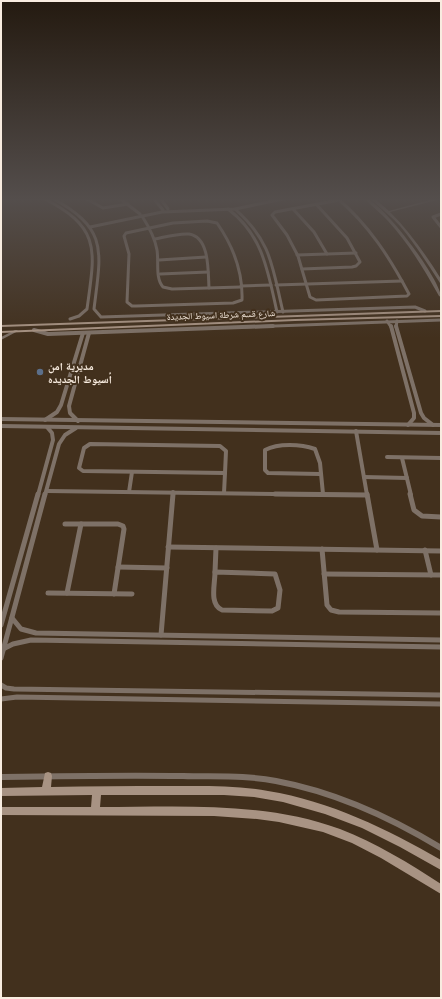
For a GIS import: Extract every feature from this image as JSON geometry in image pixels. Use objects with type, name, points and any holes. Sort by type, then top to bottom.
[{"type":"main road","name":"شارع قسم شرطة اسيوط الجديدة","points":[[1,326],[120,319],[152,323],[440,310]]},
{"type":"main road","name":"شارع قسم شرطة اسيوط الجديدة","points":[[1,332],[119,328],[134,329],[152,323],[208,316],[441,316]]},
{"type":"main road","points":[[119,328],[121,324],[120,319]]},
{"type":"main road","points":[[46,791],[48,776]]},
{"type":"main road","points":[[95,811],[97,790]]},
{"type":"main road","points":[[1,792],[97,790],[242,792],[283,798],[323,809],[378,830],[397,839],[441,865]]},
{"type":"main road","points":[[1,811],[221,810],[262,814],[290,819],[324,828],[358,841],[392,858],[441,889]]},
{"type":"street","points":[[70,321],[83,314],[87,309],[93,255],[91,245]]},
{"type":"street","points":[[98,245],[99,249],[95,311],[98,316],[104,318],[120,319],[208,316],[415,307],[425,311]]},
{"type":"street","points":[[127,245],[129,254],[127,300],[128,304],[136,306],[236,303],[241,301],[243,298],[236,258],[230,245]]},
{"type":"street","points":[[156,245],[159,260],[160,285],[167,288],[209,288],[271,285]]},
{"type":"street","points":[[201,245],[206,257],[209,288]]},
{"type":"street","points":[[258,245],[264,256],[277,312]]},
{"type":"street","points":[[265,245],[268,251],[283,312]]},
{"type":"street","points":[[291,245],[302,269],[310,298],[314,300],[406,297],[409,294],[381,245]]},
{"type":"street","points":[[321,245],[327,254]]},
{"type":"street","points":[[302,269],[356,266],[360,262],[356,252],[351,245]]},
{"type":"street","points":[[410,245],[421,260],[441,296]]},
{"type":"street","points":[[417,245],[441,282]]},
{"type":"street","points":[[297,256],[356,252]]},
{"type":"street","points":[[159,260],[206,257]]},
{"type":"street","points":[[267,270],[273,270]]},
{"type":"street","points":[[160,274],[208,272]]},
{"type":"street","points":[[276,285],[402,281]]},
{"type":"street","points":[[34,330],[46,334],[89,333],[95,330],[441,320]]},
{"type":"street","points":[[387,321],[391,326],[414,413],[413,420],[408,425]]},
{"type":"street","points":[[397,321],[396,326],[421,413],[426,420],[433,425]]},
{"type":"street","points":[[1,339],[16,331]]},
{"type":"street","points":[[44,420],[53,415],[61,405],[83,333]]},
{"type":"street","points":[[78,421],[70,413],[69,406],[89,333]]},
{"type":"street","points":[[1,419],[441,425]]},
{"type":"street","points":[[155,429],[156,422]]},
{"type":"street","points":[[371,424],[373,432]]},
{"type":"street","points":[[1,426],[441,432]]},
{"type":"street","points":[[1,625],[53,440],[52,433],[47,427]]},
{"type":"street","points":[[1,658],[60,441],[65,435],[76,428]]},
{"type":"street","points":[[356,431],[377,550]]},
{"type":"street","points":[[224,493],[225,473],[226,450],[220,446],[90,444],[84,448],[79,468],[82,471],[225,473]]},
{"type":"street","points":[[320,474],[268,473],[265,470],[265,450],[271,447],[313,448],[318,452],[322,494]]},
{"type":"street","points":[[387,458],[441,458]]},
{"type":"street","points":[[402,458],[415,512],[425,516],[441,517]]},
{"type":"street","points":[[45,468],[53,468]]},
{"type":"street","points":[[129,492],[132,472]]},
{"type":"street","points":[[364,477],[407,478]]},
{"type":"street","points":[[47,491],[367,495]]},
{"type":"street","points":[[161,635],[173,492]]},
{"type":"street","points":[[65,524],[118,524],[123,526],[124,529],[114,594]]},
{"type":"street","points":[[67,593],[81,524]]},
{"type":"street","points":[[168,547],[441,551]]},
{"type":"street","points":[[215,572],[275,574],[278,579],[280,604],[278,608],[272,611],[222,610],[217,608],[214,603],[215,572],[216,548]]},
{"type":"street","points":[[322,549],[327,605],[334,611],[441,613]]},
{"type":"street","points":[[425,550],[431,575]]},
{"type":"street","points":[[19,560],[28,560]]},
{"type":"street","points":[[118,567],[167,568]]},
{"type":"street","points":[[324,574],[441,575]]},
{"type":"street","points":[[48,592],[132,594]]},
{"type":"street","points":[[12,618],[21,629],[31,633],[441,640]]},
{"type":"street","points":[[118,642],[119,635]]},
{"type":"street","points":[[338,638],[339,646]]},
{"type":"street","points":[[3,649],[13,644],[31,640],[441,647]]},
{"type":"street","points":[[1,685],[10,688],[441,696]]},
{"type":"street","points":[[240,692],[240,701]]},
{"type":"street","points":[[1,699],[17,697],[441,704]]},
{"type":"street","points":[[1,777],[236,777],[278,781],[331,796],[363,808],[395,822],[441,848]]},
{"type":"place","name":"مديرية امن أسيوط الجديده","points":[[40,372]]}]
